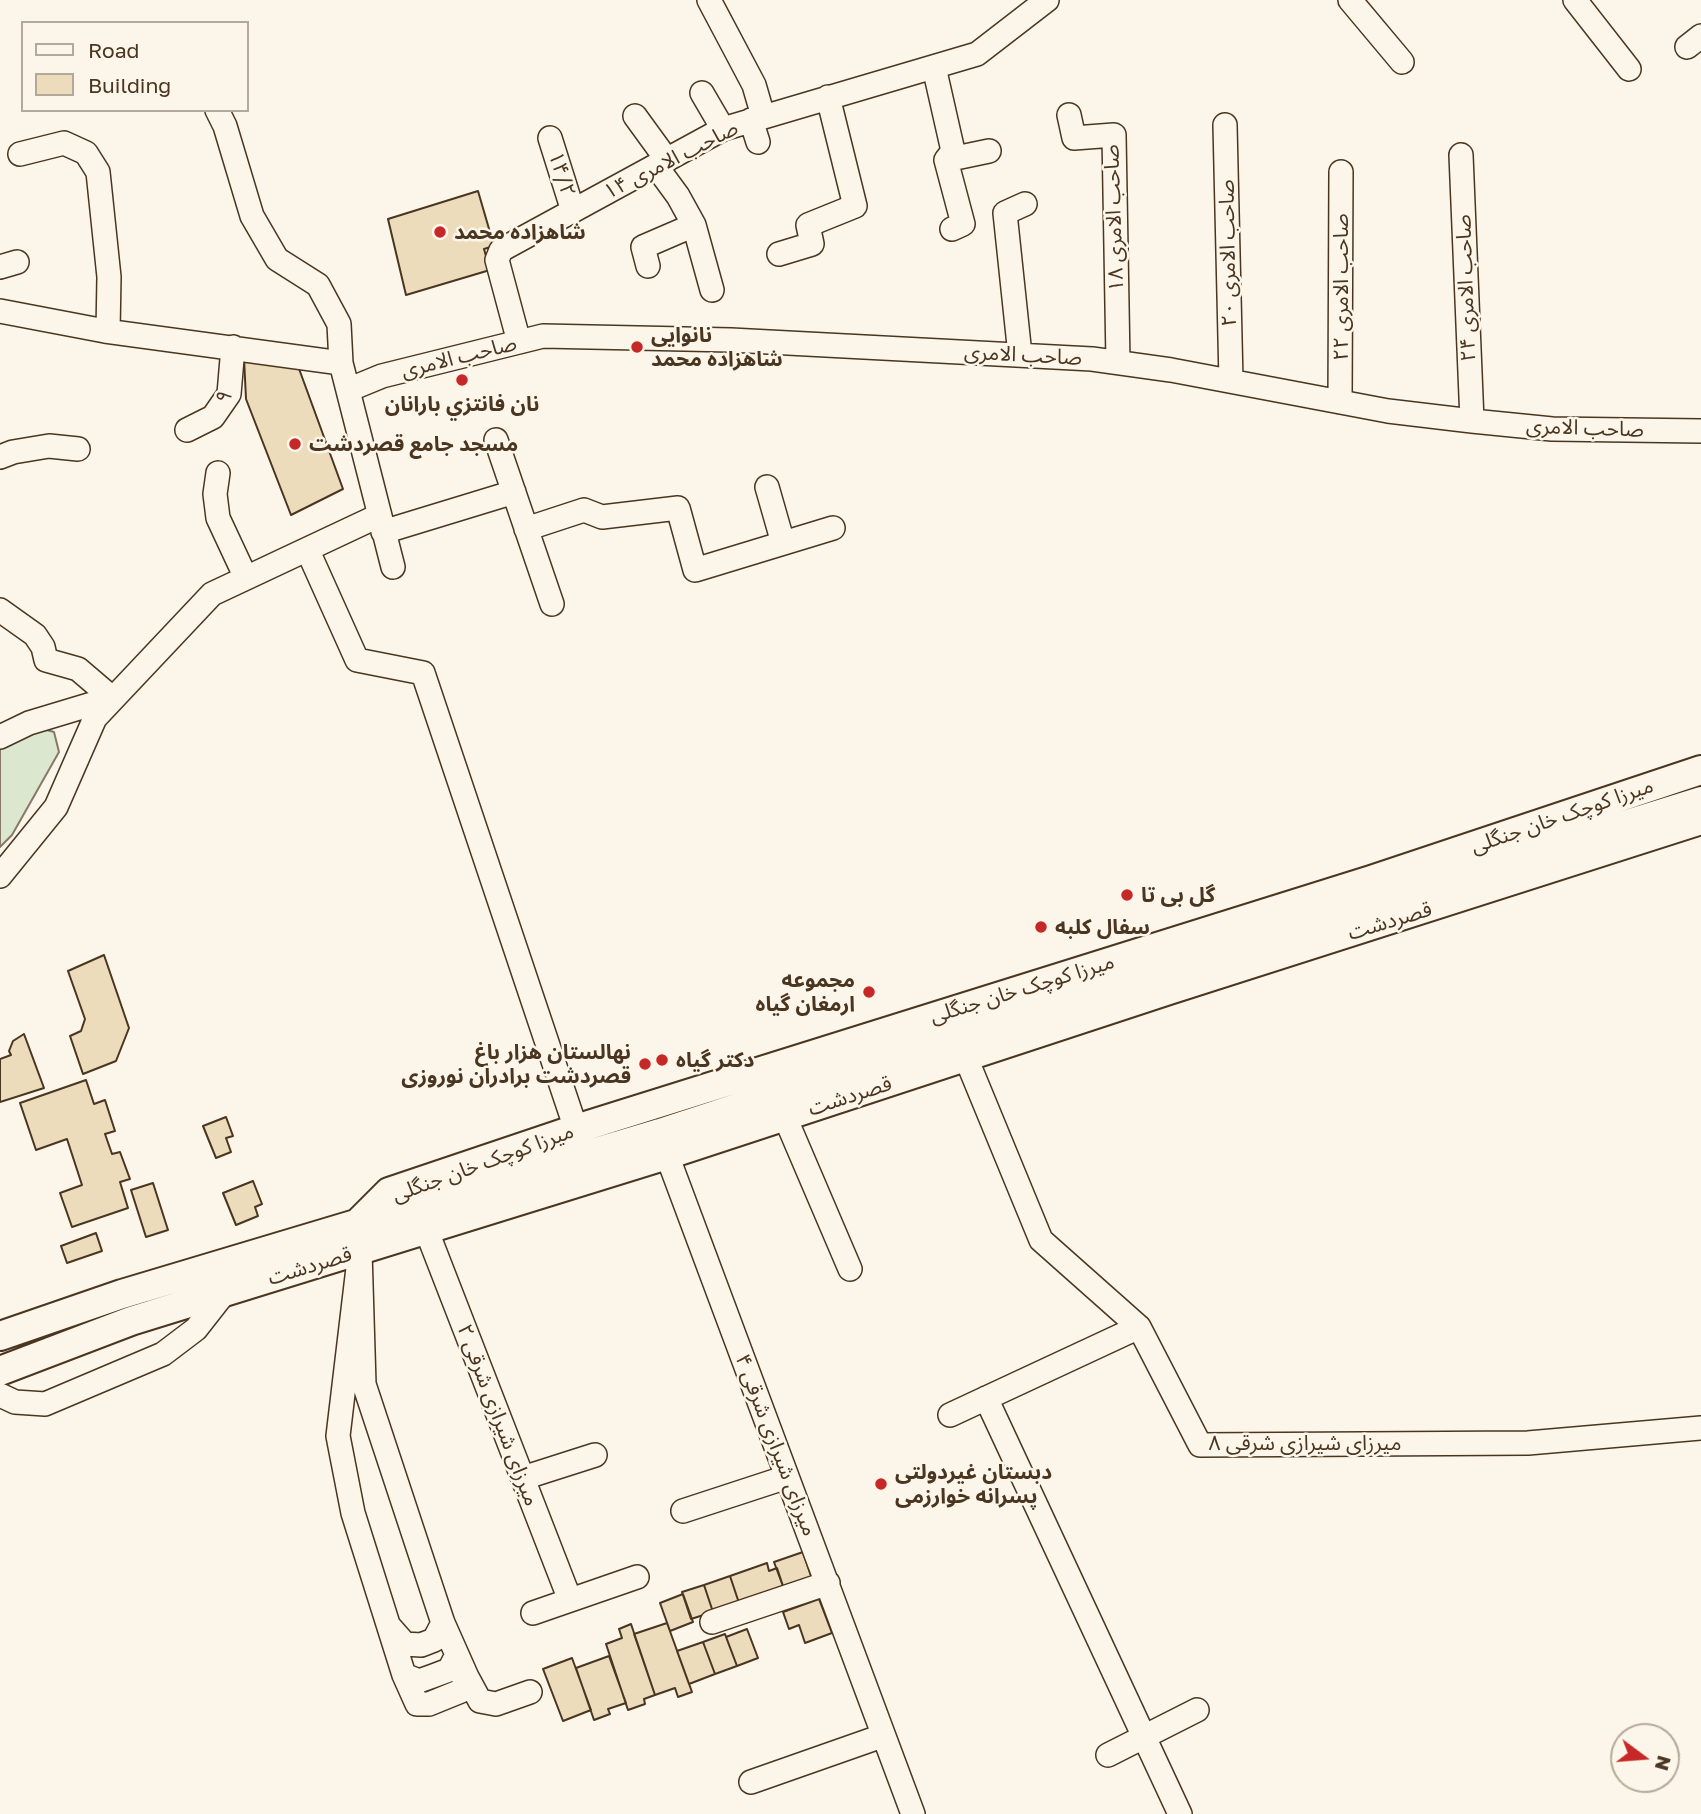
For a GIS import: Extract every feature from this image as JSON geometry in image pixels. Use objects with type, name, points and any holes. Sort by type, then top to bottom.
[{"type":"main road","name":"میرزا کوچک خان جنگلی","points":[[357,1239],[388,1192],[576,1129],[1159,958],[1371,880],[1701,770]]},
{"type":"main road","name":"قصردشت","points":[[782,1106],[1159,958],[1701,801]]},
{"type":"main road","name":"قصردشت","points":[[0,1371],[131,1321],[225,1292],[357,1239],[782,1106],[965,1058],[1701,820]]},
{"type":"main road","name":"قصردشت","points":[[0,1336],[122,1294],[357,1239]]},
{"type":"street","points":[[709,0],[754,85],[761,109],[755,118],[758,142]]},
{"type":"street","name":"۱۴ صاحب الامری","points":[[519,342],[497,260],[501,250],[723,129],[977,54],[1047,0]]},
{"type":"street","points":[[1350,0],[1402,62]]},
{"type":"street","points":[[1574,0],[1629,69]]},
{"type":"street","points":[[934,67],[953,151],[946,160]]},
{"type":"street","points":[[702,93],[723,129]]},
{"type":"street","points":[[779,254],[812,244],[808,225],[855,206],[828,97]]},
{"type":"street","points":[[218,112],[225,126],[252,216],[277,259],[318,285],[339,324],[341,363],[393,567]]},
{"type":"street","name":"۱۸ صاحب الامری","points":[[1069,115],[1074,138],[1114,135],[1118,362]]},
{"type":"street","points":[[635,116],[694,225],[712,290]]},
{"type":"street","name":"۲۰ صاحب الامری","points":[[1226,125],[1231,381]]},
{"type":"street","name":"۱۴/۲","points":[[550,138],[573,211]]},
{"type":"street","points":[[20,154],[64,143],[86,153],[98,172],[108,277],[108,331]]},
{"type":"street","points":[[946,160],[989,151]]},
{"type":"street","name":"۲۴ صاحب الامری","points":[[1461,155],[1472,421]]},
{"type":"street","points":[[946,160],[963,225],[952,229]]},
{"type":"street","name":"۲۲ صاحب الامری","points":[[1340,402],[1341,172]]},
{"type":"street","points":[[1020,355],[1005,213],[1025,204]]},
{"type":"street","points":[[648,266],[643,247],[694,225]]},
{"type":"street","points":[[0,311],[108,331],[341,363]]},
{"type":"street","name":"صاحب الامری","points":[[348,390],[382,376],[543,336],[709,340],[1118,362],[1340,402],[1472,421],[1552,429],[1701,431]]},
{"type":"street","name":"۹","points":[[187,430],[213,417],[229,394],[233,347]]},
{"type":"street","points":[[496,440],[552,604]]},
{"type":"street","points":[[0,457],[49,446],[78,449]]},
{"type":"street","points":[[218,473],[215,494],[218,518],[246,578]]},
{"type":"street","points":[[767,487],[783,543]]},
{"type":"street","points":[[0,876],[56,807],[95,718],[212,594],[308,551],[381,524],[514,492]]},
{"type":"street","points":[[526,529],[584,510],[602,517],[678,508],[695,570],[832,528]]},
{"type":"street","points":[[308,551],[357,660],[423,673],[576,1129]]},
{"type":"street","points":[[0,610],[35,635],[43,647],[46,660],[78,668],[112,698]]},
{"type":"street","points":[[0,737],[29,723],[112,698]]},
{"type":"street","name":"۸ میرزای شیرازی شرقی","points":[[965,1058],[1041,1240],[1139,1327],[1200,1445],[1528,1443],[1701,1428]]},
{"type":"street","points":[[782,1106],[850,1269]]},
{"type":"street","name":"۴ میرزای شیرازی شرقی","points":[[663,1144],[913,1814]]},
{"type":"street","name":"۲ میرزای شیرازی شرقی","points":[[423,1218],[570,1600]]},
{"type":"street","points":[[357,1239],[364,1384],[443,1623],[480,1700],[496,1704],[530,1692]]},
{"type":"street","points":[[357,1239],[338,1436],[353,1513],[404,1675],[417,1704],[429,1704],[461,1691],[467,1677]]},
{"type":"street","points":[[0,1395],[15,1402],[45,1404],[163,1354],[196,1329],[225,1292]]},
{"type":"street","points":[[950,1415],[1139,1327]]},
{"type":"street","points":[[986,1398],[1180,1814]]},
{"type":"street","points":[[523,1478],[595,1455]]},
{"type":"street","points":[[683,1511],[787,1477]]},
{"type":"street","points":[[533,1613],[637,1577]]},
{"type":"street","points":[[712,1622],[828,1583]]},
{"type":"street","points":[[390,1628],[405,1644],[421,1645],[434,1640],[443,1623]]},
{"type":"street","points":[[404,1675],[419,1681],[449,1670],[457,1655]]},
{"type":"street","points":[[1108,1755],[1197,1710]]},
{"type":"street","points":[[751,1782],[882,1736]]},
{"type":"green space","points":[[36,727],[54,732],[59,752],[12,835],[0,847],[0,744]]},
{"type":"building","name":"شاهزاده محمد","points":[[478,191],[494,246],[484,249],[490,270],[406,295],[388,219]]},
{"type":"building","name":"مسجد جامع قصردشت","points":[[244,358],[298,366],[343,489],[291,515],[246,399]]},
{"type":"building","points":[[104,955],[129,1028],[116,1061],[83,1074],[70,1036],[81,1031],[85,1019],[68,971]]},
{"type":"building","points":[[24,1034],[44,1088],[0,1102],[0,1059],[11,1055],[9,1051],[13,1041]]},
{"type":"building","points":[[86,1080],[94,1104],[105,1100],[115,1131],[105,1134],[112,1154],[120,1152],[130,1179],[120,1182],[128,1208],[72,1227],[60,1193],[82,1185],[67,1139],[36,1150],[20,1103]]},
{"type":"building","points":[[226,1117],[233,1136],[226,1138],[231,1152],[216,1158],[203,1126]]},
{"type":"building","points":[[253,1181],[262,1204],[255,1207],[258,1216],[236,1225],[223,1193]]},
{"type":"building","points":[[153,1183],[168,1230],[146,1237],[131,1190]]},
{"type":"building","points":[[96,1233],[102,1251],[67,1263],[61,1246]]},
{"type":"building","points":[[803,1552],[812,1579],[784,1589],[774,1562]]},
{"type":"building","points":[[767,1563],[769,1571],[777,1568],[784,1589],[739,1603],[730,1576]]},
{"type":"building","points":[[730,1576],[739,1603],[713,1612],[704,1585]]},
{"type":"building","points":[[704,1585],[713,1612],[691,1619],[682,1592]]},
{"type":"building","points":[[683,1594],[693,1622],[670,1631],[660,1603]]},
{"type":"building","points":[[819,1599],[832,1633],[805,1643],[799,1625],[789,1629],[783,1612]]},
{"type":"building","points":[[667,1623],[692,1692],[678,1697],[675,1688],[655,1695],[634,1634]]},
{"type":"building","points":[[631,1624],[655,1695],[644,1699],[645,1704],[628,1710],[606,1644],[622,1638],[619,1629]]},
{"type":"building","points":[[747,1629],[758,1658],[737,1666],[726,1637]]},
{"type":"building","points":[[725,1634],[737,1666],[715,1674],[703,1642]]},
{"type":"building","points":[[703,1642],[715,1674],[689,1684],[677,1651]]},
{"type":"building","points":[[609,1656],[626,1703],[608,1709],[610,1714],[594,1720],[576,1668]]},
{"type":"building","points":[[572,1658],[591,1710],[563,1721],[543,1669]]},
{"type":"place","name":"شاهزاده محمد","points":[[440,232]]},
{"type":"place","name":"نانوایی شاهزاده محمد","points":[[637,347]]},
{"type":"place","name":"نان فانتزي بارانان","points":[[462,380]]},
{"type":"place","name":"مسجد جامع قصردشت","points":[[295,444]]},
{"type":"place","name":"گل بی تا","points":[[1127,895]]},
{"type":"place","name":"سفال کلبه","points":[[1041,927]]},
{"type":"place","name":"مجموعه ارمغان گیاه","points":[[869,992]]},
{"type":"place","name":"دکتر گیاه","points":[[662,1060]]},
{"type":"place","name":"نهالستان هزار باغ قصردشت برادران نوروزی","points":[[645,1064]]},
{"type":"place","name":"دبستان غیردولتی پسرانه خوارزمی","points":[[881,1484]]}]
